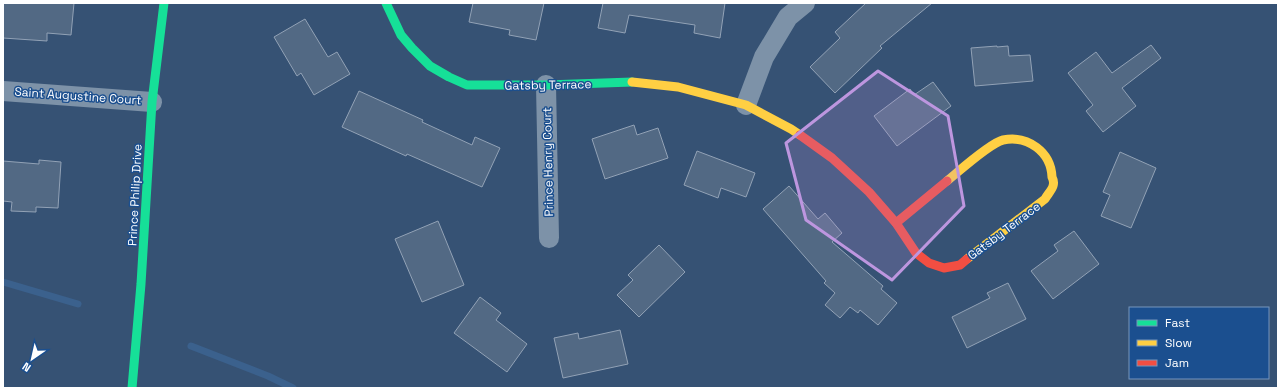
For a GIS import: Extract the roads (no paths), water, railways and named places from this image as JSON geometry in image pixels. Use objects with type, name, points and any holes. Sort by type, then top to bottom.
[{"type":"street","name":"Prince Philip Drive","points":[[132,388],[141,284],[152,102],[164,3]]},
{"type":"street","name":"Gatsby Terrace","points":[[386,3],[401,35],[412,48],[430,66],[449,77],[467,84],[479,86],[631,82],[678,87],[746,105],[791,129],[832,158],[869,192],[896,223],[916,253],[929,263],[944,268],[960,265],[1045,199],[1053,186],[1052,168],[1043,152],[1032,143],[1018,139],[1002,140],[984,151],[896,223]]},
{"type":"street","points":[[746,105],[764,57],[788,17],[805,3]]},
{"type":"street","name":"Prince Henry Court","points":[[546,85],[549,238]]},
{"type":"street","name":"Saint Augustine Court","points":[[3,91],[152,102]]},
{"type":"waterway","points":[[3,282],[78,304]]},
{"type":"waterway","points":[[191,346],[268,376],[293,388]]}]
